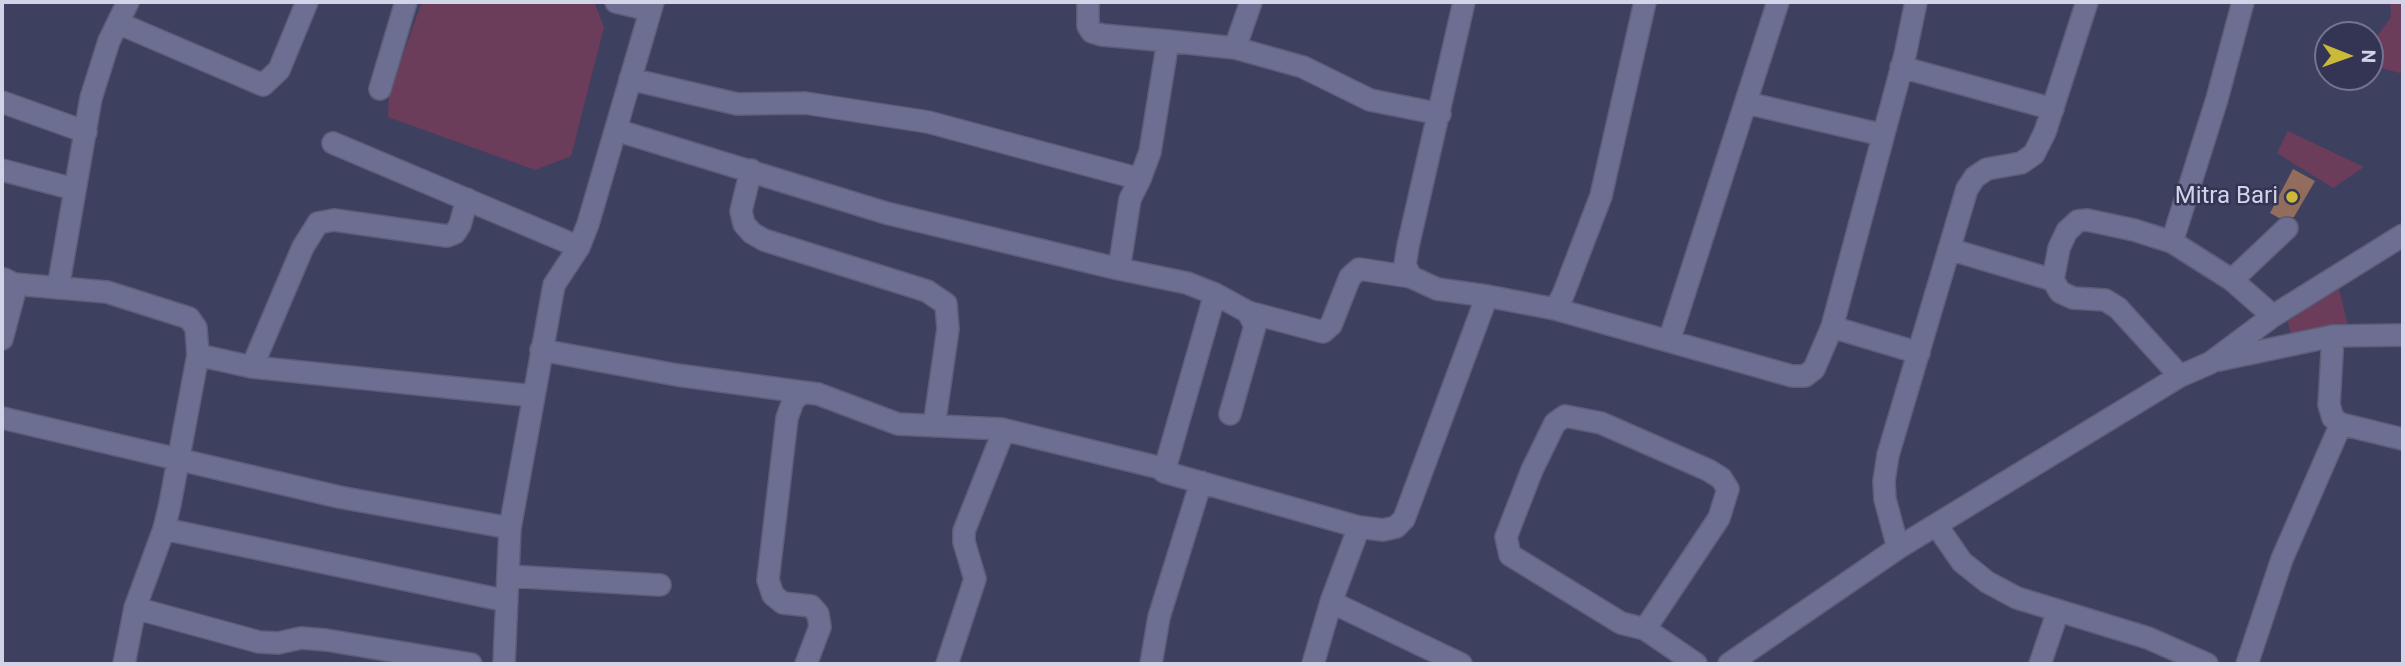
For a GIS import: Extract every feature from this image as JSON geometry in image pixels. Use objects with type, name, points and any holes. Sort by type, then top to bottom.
[{"type":"street","points":[[58,288],[74,189],[98,70],[128,2]]},
{"type":"street","points":[[118,23],[263,85],[279,70],[307,2]]},
{"type":"street","points":[[380,89],[406,2]]},
{"type":"street","points":[[504,664],[510,528],[554,285],[579,247],[651,6],[616,2]]},
{"type":"street","points":[[1088,2],[1088,26],[1092,32],[1102,36],[1235,48],[1303,67],[1370,100],[1440,114]]},
{"type":"street","points":[[1235,48],[1251,2]]},
{"type":"street","points":[[1411,277],[1405,265],[1408,246],[1464,2]]},
{"type":"street","points":[[1555,309],[1601,196],[1645,2]]},
{"type":"street","points":[[1669,341],[1778,2]]},
{"type":"street","points":[[616,130],[899,216],[1187,283],[1248,312],[1323,332],[1331,325],[1350,277],[1359,269],[1411,277],[1437,289],[1555,309],[1792,376],[1805,376],[1814,369],[1832,327],[1916,2]]},
{"type":"street","points":[[1898,548],[1884,481],[1967,189],[1975,177],[1987,169],[2021,163],[2034,154],[2053,109],[2087,2]]},
{"type":"street","points":[[2172,242],[2217,99],[2243,2]]},
{"type":"street","points":[[1119,269],[1130,199],[1150,152],[1168,41]]},
{"type":"street","points":[[1901,67],[2053,109]]},
{"type":"street","points":[[630,79],[737,104],[805,103],[928,122],[1139,179]]},
{"type":"street","points":[[2,102],[86,132]]},
{"type":"street","points":[[1747,103],[1883,135]]},
{"type":"street","points":[[333,143],[579,247]]},
{"type":"street","points":[[2,170],[74,189]]},
{"type":"street","points":[[751,170],[741,211],[744,224],[752,233],[764,240],[928,291],[946,304],[948,329],[934,425]]},
{"type":"street","points":[[252,367],[303,247],[318,223],[334,220],[447,236],[455,233],[460,225],[467,199]]},
{"type":"street","points":[[2180,376],[2119,308],[2105,300],[2073,298],[2060,292],[2053,280],[2059,248],[2067,231],[2078,221],[2087,220],[2134,230],[2172,242],[2232,280],[2273,316]]},
{"type":"street","points":[[2232,280],[2287,228]]},
{"type":"street","points":[[2210,363],[2273,316],[2403,235]]},
{"type":"street","points":[[1950,248],[2053,280]]},
{"type":"street","points":[[8,281],[107,292],[189,318],[196,328],[198,355],[164,529],[135,608],[124,664]]},
{"type":"street","points":[[2,339],[14,294],[8,281]]},
{"type":"street","points":[[1215,294],[1164,472],[1359,527],[1383,530],[1396,527],[1404,519],[1487,296]]},
{"type":"street","points":[[1230,414],[1255,326],[1248,312]]},
{"type":"street","points":[[1832,327],[1919,352]]},
{"type":"street","points":[[1729,664],[1898,548],[2180,376],[2210,363],[2333,336],[2403,335]]},
{"type":"street","points":[[2333,336],[2329,405],[2333,418],[2341,424],[2403,439]]},
{"type":"street","points":[[541,350],[677,375],[818,394],[898,424],[1004,430],[1166,469]]},
{"type":"street","points":[[198,355],[252,367],[534,396]]},
{"type":"street","points":[[802,392],[793,401],[787,418],[768,580],[773,595],[783,603],[811,606],[818,614],[820,627],[806,664]]},
{"type":"street","points":[[1645,629],[1718,518],[1728,489],[1721,478],[1708,470],[1601,423],[1565,416],[1555,423],[1544,442],[1506,537],[1510,555],[1621,623],[1645,629],[1696,664]]},
{"type":"street","points":[[2,418],[339,497],[510,528]]},
{"type":"street","points":[[2247,664],[2282,559],[2341,424]]},
{"type":"street","points":[[947,664],[975,579],[964,542],[964,531],[1004,430]]},
{"type":"street","points":[[1151,664],[1159,617],[1201,482]]},
{"type":"street","points":[[1937,526],[1962,562],[1987,582],[2017,598],[2148,638],[2207,664]]},
{"type":"street","points":[[1313,664],[1331,602],[1359,527]]},
{"type":"street","points":[[164,529],[507,601]]},
{"type":"street","points":[[508,576],[660,585]]},
{"type":"street","points":[[1331,602],[1461,664]]},
{"type":"street","points":[[135,608],[259,642],[278,643],[301,638],[326,640],[471,664]]},
{"type":"street","points":[[2040,664],[2058,611]]},
{"type":"shaded area","points":[[422,2],[594,2],[604,27],[571,156],[535,170],[388,117],[389,93]]},
{"type":"shaded area","points":[[2390,2],[2403,2],[2403,65],[2400,73],[2384,69],[2384,27],[2391,17]]},
{"type":"shaded area","points":[[2288,131],[2364,167],[2333,188],[2277,153]]},
{"type":"shaded area","points":[[2339,289],[2348,325],[2291,335],[2287,317]]},
{"type":"building","name":"Mitra Bari","points":[[2293,169],[2315,181],[2294,217],[2279,218],[2270,213]]},
{"type":"place","name":"Mitra Bari","points":[[2292,197]]}]
